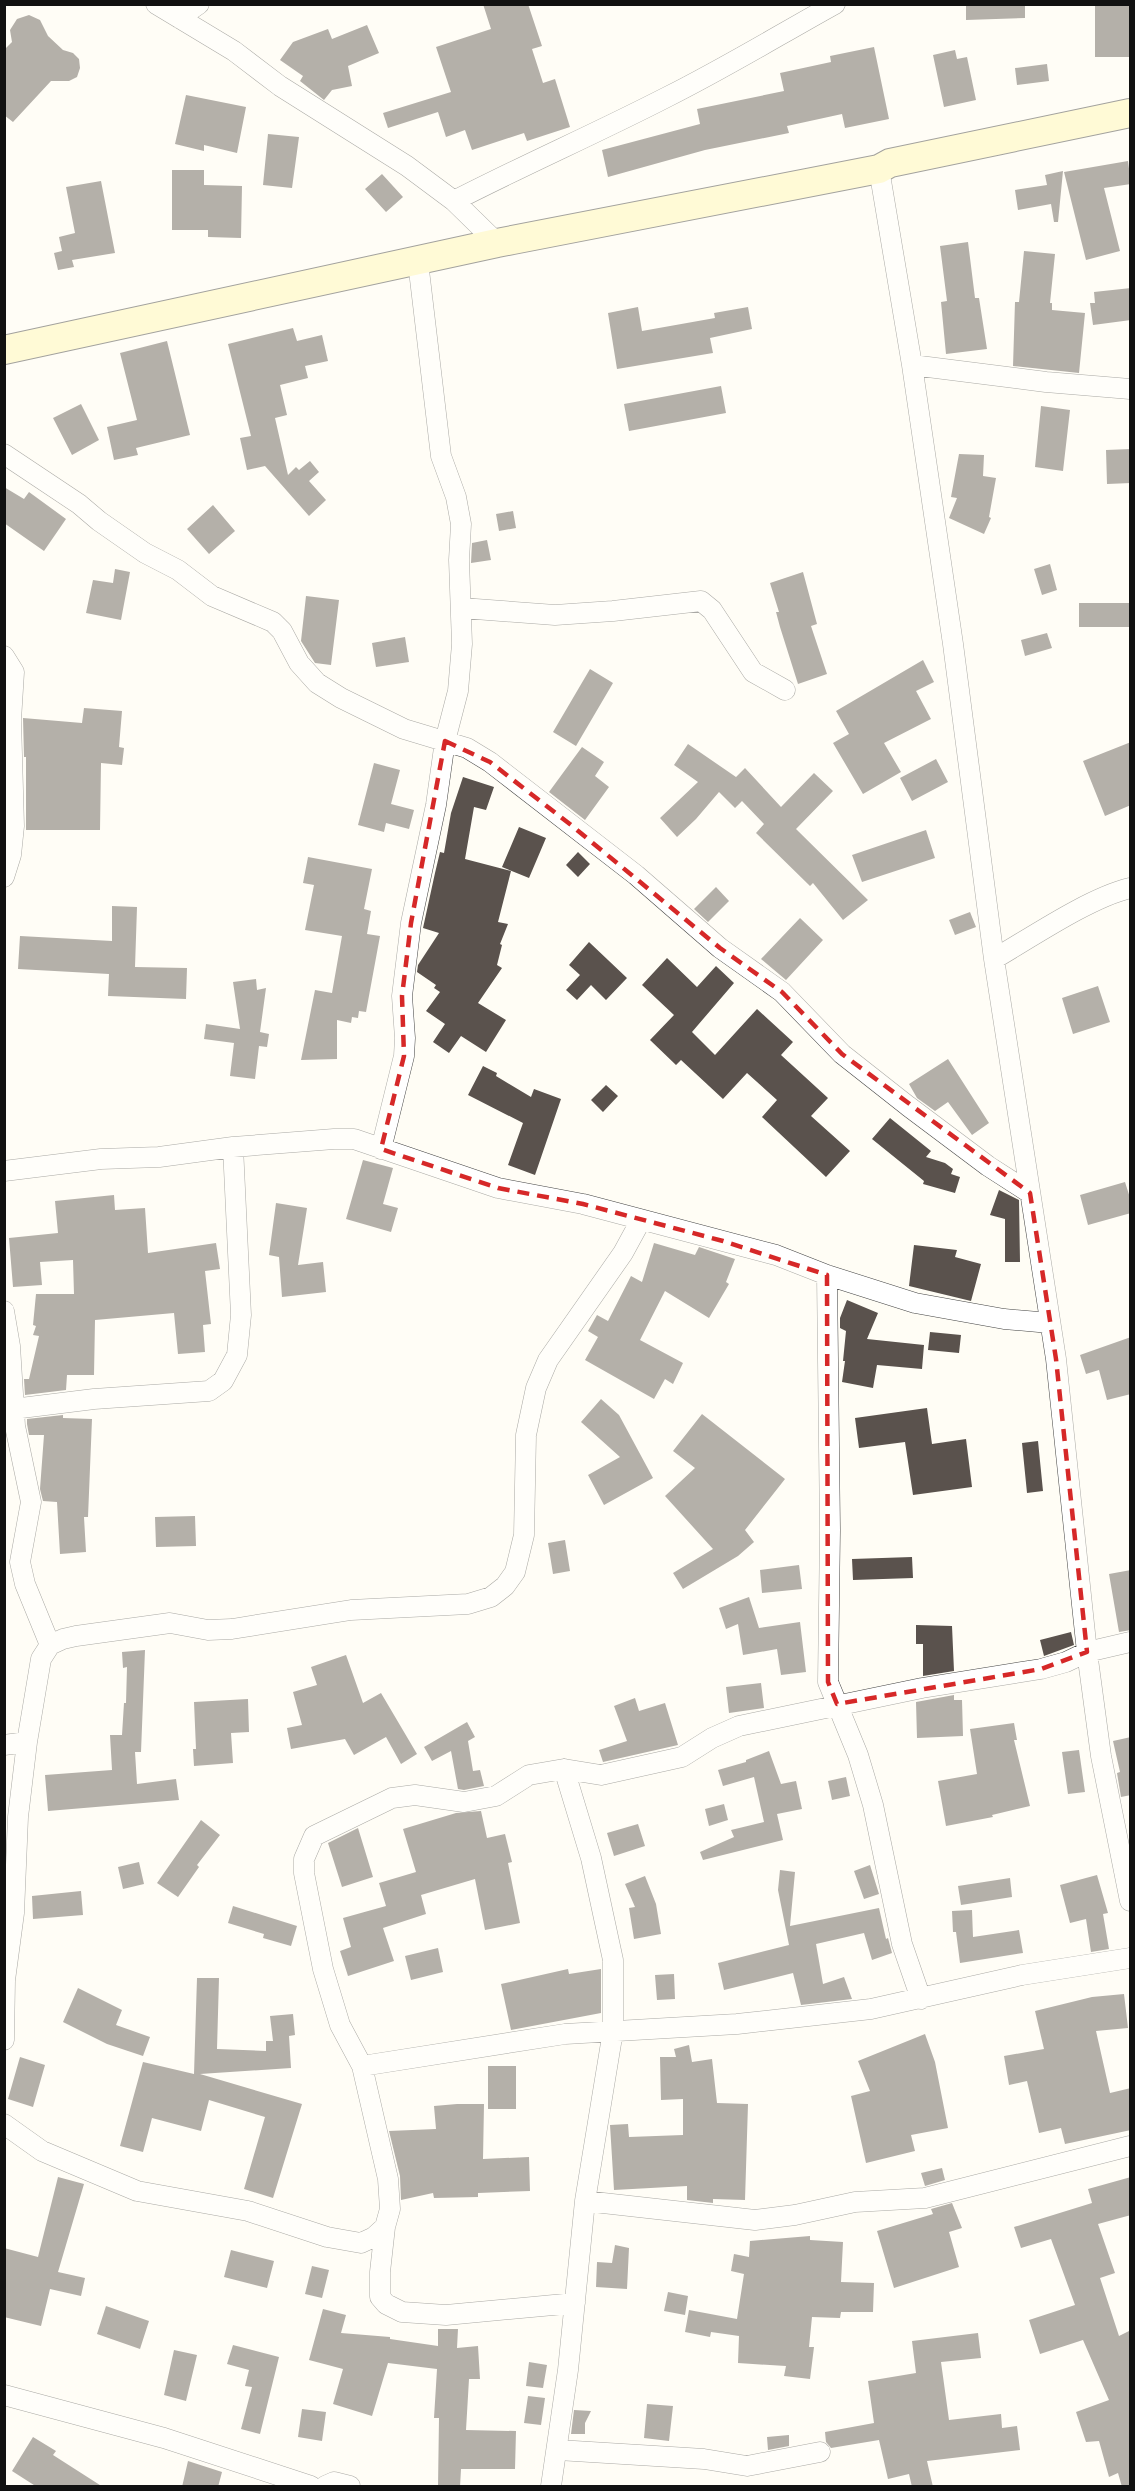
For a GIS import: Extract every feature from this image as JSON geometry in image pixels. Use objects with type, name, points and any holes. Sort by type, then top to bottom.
[{"type":"street","points":[[156,4],[234,51],[279,86],[397,160],[453,201],[497,243]]},
{"type":"street","points":[[179,18],[199,4]]},
{"type":"street","points":[[453,201],[699,81],[835,4]]},
{"type":"street","points":[[4,350],[418,262],[497,243],[879,169],[890,164],[1131,112]]},
{"type":"street","points":[[879,169],[912,365],[953,644],[994,959],[1050,1323],[1101,1756],[1131,1901]]},
{"type":"street","points":[[381,1149],[404,1056],[402,996],[411,923],[436,805],[445,741],[458,691],[462,608],[459,560],[461,524],[456,497],[441,456],[418,262]]},
{"type":"street","points":[[912,365],[1046,382],[1131,389]]},
{"type":"street","points":[[4,454],[146,553],[178,570],[212,596],[273,622],[282,631],[299,663],[316,683],[404,729],[467,748],[490,762],[636,875],[720,948],[782,992],[842,1054],[988,1166],[1030,1193]]},
{"type":"street","points":[[462,608],[555,615],[701,601],[712,610],[753,672],[786,690]]},
{"type":"street","points":[[4,656],[14,672],[11,720],[14,826],[11,855],[4,877]]},
{"type":"street","points":[[994,959],[1063,919],[1119,891],[1131,888]]},
{"type":"street","points":[[4,1171],[102,1159],[159,1157],[234,1147],[354,1139],[498,1188],[584,1204],[776,1255],[827,1275],[915,1303],[1004,1319],[1050,1323]]},
{"type":"street","points":[[11,1422],[94,1399],[209,1391],[223,1381],[237,1355],[241,1315],[234,1147]]},
{"type":"street","points":[[4,2040],[5,1980],[14,1913],[18,1817],[27,1742],[41,1659],[50,1645],[76,1636],[170,1623],[208,1630],[232,1629],[351,1610],[468,1604],[491,1597],[505,1586],[515,1572],[521,1551],[524,1535],[526,1435],[536,1388],[548,1360],[623,1253],[641,1220]]},
{"type":"street","points":[[827,1275],[830,1507],[828,1682],[858,1755],[873,1805],[902,1944],[921,1999]]},
{"type":"street","points":[[4,1311],[10,1346],[11,1422],[31,1502],[20,1562],[25,1584],[50,1645]]},
{"type":"street","points":[[575,2303],[447,2315],[402,2312],[386,2304],[380,2297],[385,2227],[390,2210],[388,2179],[362,2066],[340,2025],[323,1969],[304,1873],[304,1859],[314,1836],[392,1798],[415,1795],[464,1802],[496,1796],[529,1775],[564,1769],[601,1775],[682,1757],[712,1738],[739,1726],[837,1704],[1041,1669],[1066,1662],[1087,1652],[1131,1642]]},
{"type":"street","points":[[4,1745],[27,1742]]},
{"type":"street","points":[[551,2487],[558,2450],[585,2201],[613,2031],[613,1960],[591,1858],[564,1769]]},
{"type":"street","points":[[362,2066],[543,2037],[737,2024],[871,2009],[1022,1975],[1131,1958]]},
{"type":"street","points":[[4,2124],[42,2151],[137,2191],[248,2211],[327,2237],[361,2243],[374,2237],[385,2227]]},
{"type":"street","points":[[585,2201],[755,2220],[855,2202],[925,2198],[1131,2146]]},
{"type":"street","points":[[4,2395],[164,2438],[311,2487]]},
{"type":"street","points":[[558,2450],[704,2460],[747,2466],[820,2452]]},
{"type":"street","points":[[325,2487],[334,2482],[350,2487]]},
{"type":"highlighted area","points":[[445,741],[490,762],[571,825],[720,948],[782,992],[842,1054],[1030,1193],[1056,1359],[1087,1652],[1041,1669],[837,1704],[828,1682],[827,1275],[723,1241],[583,1204],[498,1188],[381,1149],[404,1056],[402,996],[411,923]]},
{"type":"building","points":[[483,4],[528,4],[542,46],[532,49],[543,83],[555,79],[570,127],[527,141],[524,133],[472,150],[465,130],[446,137],[438,112],[388,128],[383,113],[451,92],[436,47],[491,29]]},
{"type":"building","points":[[966,4],[1025,4],[1025,18],[966,20]]},
{"type":"building","points":[[1095,4],[1130,4],[1130,57],[1095,57]]},
{"type":"building","points":[[29,15],[40,20],[48,36],[63,50],[73,53],[79,59],[80,68],[77,77],[69,81],[51,81],[13,122],[4,115],[4,50],[12,42],[10,30],[17,19]]},
{"type":"building","points":[[367,25],[379,53],[348,66],[352,86],[332,90],[324,100],[300,81],[303,76],[280,60],[293,42],[328,29],[332,39]]},
{"type":"building","points":[[874,47],[889,119],[845,128],[842,114],[787,126],[789,133],[705,150],[608,177],[602,150],[700,124],[697,109],[784,91],[780,73],[831,62],[830,56]]},
{"type":"building","points":[[955,50],[957,59],[967,57],[976,100],[944,107],[933,55]]},
{"type":"building","points":[[1047,64],[1049,81],[1017,85],[1015,68]]},
{"type":"building","points":[[186,95],[246,107],[237,153],[204,145],[204,151],[175,144]]},
{"type":"building","points":[[268,134],[299,137],[292,188],[263,185]]},
{"type":"building","points":[[1128,161],[1131,184],[1104,188],[1120,251],[1086,260],[1064,172]]},
{"type":"building","points":[[172,170],[204,170],[204,185],[242,186],[241,238],[208,237],[208,230],[172,230]]},
{"type":"building","points":[[1063,171],[1058,222],[1054,222],[1051,204],[1018,210],[1015,190],[1047,185],[1045,175]]},
{"type":"building","points":[[382,174],[403,197],[386,212],[365,189]]},
{"type":"building","points":[[101,181],[115,253],[72,260],[74,267],[58,270],[54,253],[62,251],[59,237],[75,233],[66,187]]},
{"type":"building","points":[[968,242],[975,298],[979,298],[987,349],[946,354],[941,302],[947,301],[940,246]]},
{"type":"building","points":[[1024,251],[1055,254],[1050,303],[1052,303],[1052,310],[1085,313],[1079,373],[1013,366],[1015,302],[1019,302]]},
{"type":"building","points":[[1131,288],[1131,320],[1093,325],[1090,303],[1095,303],[1094,292]]},
{"type":"building","points":[[638,307],[642,331],[715,318],[714,313],[748,307],[752,329],[710,338],[713,353],[617,369],[608,313]]},
{"type":"building","points":[[293,328],[297,341],[322,335],[328,361],[305,366],[308,378],[280,385],[287,415],[275,418],[288,475],[296,467],[299,470],[310,461],[319,472],[309,481],[326,500],[309,516],[265,466],[247,470],[240,438],[251,436],[228,344]]},
{"type":"building","points":[[167,341],[190,435],[136,448],[138,455],[114,460],[107,427],[137,420],[120,353]]},
{"type":"building","points":[[721,386],[726,413],[629,431],[624,404]]},
{"type":"building","points":[[81,404],[99,440],[72,455],[53,418]]},
{"type":"building","points":[[1041,406],[1070,410],[1063,471],[1035,467]]},
{"type":"building","points":[[1131,449],[1131,483],[1107,484],[1106,450]]},
{"type":"building","points":[[959,454],[984,455],[983,476],[996,478],[989,517],[991,518],[984,534],[949,518],[957,498],[951,497]]},
{"type":"building","points":[[4,487],[24,499],[29,492],[66,519],[44,551],[4,523]]},
{"type":"building","points":[[213,505],[235,531],[209,554],[187,529]]},
{"type":"building","points":[[513,511],[516,528],[499,531],[496,514]]},
{"type":"building","points":[[487,540],[491,560],[471,563],[472,543]]},
{"type":"building","points":[[1050,564],[1057,590],[1042,595],[1034,569]]},
{"type":"building","points":[[115,569],[130,572],[121,620],[86,613],[93,580],[113,583]]},
{"type":"building","points":[[803,572],[817,624],[811,626],[827,674],[798,684],[780,627],[776,612],[779,612],[770,583]]},
{"type":"building","points":[[306,596],[339,600],[331,665],[315,663],[301,641]]},
{"type":"building","points":[[1079,603],[1131,603],[1131,627],[1079,627]]},
{"type":"building","points":[[1047,633],[1052,648],[1025,656],[1021,640]]},
{"type":"building","points":[[405,637],[409,662],[376,667],[372,643]]},
{"type":"building","points":[[923,660],[934,682],[916,691],[931,719],[884,743],[901,772],[863,794],[833,743],[849,734],[836,711]]},
{"type":"building","points":[[590,669],[613,683],[576,746],[553,732]]},
{"type":"building","points":[[84,708],[122,711],[119,747],[124,748],[122,765],[101,763],[100,830],[26,830],[26,757],[24,757],[23,718],[82,723]]},
{"type":"building","points":[[1131,742],[1131,805],[1105,816],[1083,761]]},
{"type":"building","points":[[688,744],[736,777],[745,768],[781,807],[814,773],[833,791],[796,829],[868,900],[843,920],[813,883],[810,886],[756,833],[764,824],[742,801],[735,808],[719,792],[677,837],[660,818],[698,782],[674,765]]},
{"type":"building","points":[[582,747],[604,762],[595,776],[609,787],[585,820],[549,792]]},
{"type":"building","points":[[936,759],[948,782],[912,801],[900,778]]},
{"type":"building","points":[[374,763],[400,770],[391,804],[414,810],[409,829],[386,823],[384,832],[358,825]]},
{"type":"building","points":[[463,777],[494,787],[486,810],[474,807],[465,859],[511,871],[498,922],[508,924],[500,944],[502,945],[497,965],[502,968],[478,1003],[506,1020],[486,1052],[461,1036],[449,1053],[433,1042],[445,1024],[426,1011],[440,992],[434,988],[436,985],[417,972],[418,965],[439,933],[423,928],[440,852],[444,853],[451,813]]},
{"type":"building","points":[[519,827],[546,838],[529,878],[502,867]]},
{"type":"building","points":[[926,830],[935,858],[862,882],[852,855]]},
{"type":"building","points":[[578,852],[590,864],[578,877],[566,865]]},
{"type":"building","points":[[308,857],[372,869],[364,909],[371,911],[367,934],[380,936],[366,1012],[359,1011],[358,1018],[352,1017],[351,1023],[337,1020],[337,1059],[301,1060],[315,990],[332,993],[342,936],[305,930],[314,885],[303,883]]},
{"type":"building","points":[[716,887],[729,901],[708,922],[694,909]]},
{"type":"building","points":[[112,906],[137,907],[135,967],[187,968],[186,999],[108,996],[109,974],[18,969],[20,936],[112,941]]},
{"type":"building","points":[[970,912],[976,927],[955,935],[949,920]]},
{"type":"building","points":[[800,918],[823,940],[786,980],[761,959]]},
{"type":"building","points":[[589,942],[627,978],[606,1000],[591,985],[577,1000],[566,990],[580,975],[569,965]]},
{"type":"building","points":[[667,958],[697,987],[716,966],[734,983],[692,1032],[715,1055],[757,1009],[793,1042],[781,1055],[828,1098],[811,1116],[850,1151],[826,1177],[762,1117],[777,1100],[747,1073],[723,1099],[681,1060],[676,1065],[650,1040],[674,1015],[642,985]]},
{"type":"building","points":[[256,979],[257,990],[266,988],[260,1032],[269,1034],[267,1047],[259,1046],[255,1079],[230,1076],[234,1043],[204,1039],[206,1024],[240,1029],[233,982]]},
{"type":"building","points":[[1098,986],[1110,1022],[1073,1034],[1062,998]]},
{"type":"building","points":[[948,1059],[989,1123],[972,1135],[948,1102],[935,1111],[917,1098],[909,1084]]},
{"type":"building","points":[[483,1066],[531,1097],[534,1089],[561,1099],[535,1175],[508,1165],[523,1123],[468,1095]]},
{"type":"building","points":[[606,1085],[618,1096],[603,1112],[591,1100]]},
{"type":"building","points":[[890,1118],[931,1151],[926,1157],[945,1163],[953,1169],[951,1174],[960,1177],[955,1193],[923,1184],[924,1181],[872,1139]]},
{"type":"building","points":[[363,1160],[393,1168],[383,1204],[398,1208],[391,1232],[346,1219]]},
{"type":"building","points":[[1125,1182],[1131,1201],[1131,1213],[1088,1225],[1080,1195]]},
{"type":"building","points":[[999,1190],[1019,1200],[1020,1262],[1005,1262],[1005,1219],[990,1215]]},
{"type":"building","points":[[114,1195],[115,1210],[145,1208],[148,1253],[216,1243],[220,1269],[205,1271],[211,1324],[203,1325],[205,1352],[178,1354],[174,1313],[95,1320],[94,1375],[67,1375],[66,1390],[25,1395],[24,1379],[29,1379],[39,1336],[33,1335],[36,1326],[33,1325],[36,1294],[74,1294],[73,1260],[40,1262],[42,1285],[13,1287],[9,1238],[58,1233],[55,1201]]},
{"type":"building","points":[[276,1203],[307,1208],[298,1265],[323,1262],[326,1292],[282,1297],[279,1257],[269,1255]]},
{"type":"building","points":[[654,1243],[695,1255],[699,1247],[735,1259],[726,1282],[729,1284],[709,1318],[665,1291],[640,1340],[683,1363],[673,1384],[665,1379],[654,1399],[585,1360],[598,1337],[588,1331],[597,1315],[608,1321],[631,1276],[642,1282]]},
{"type":"building","points":[[914,1245],[957,1250],[955,1257],[981,1264],[971,1301],[909,1286]]},
{"type":"building","points":[[847,1300],[878,1313],[867,1339],[924,1345],[922,1369],[877,1365],[873,1388],[842,1382],[846,1331],[840,1328],[840,1318]]},
{"type":"building","points":[[930,1332],[961,1335],[959,1353],[928,1350]]},
{"type":"building","points":[[1131,1337],[1131,1394],[1107,1400],[1099,1370],[1086,1374],[1080,1355]]},
{"type":"building","points":[[601,1399],[619,1415],[653,1478],[604,1505],[588,1475],[620,1457],[581,1422]]},
{"type":"building","points":[[927,1408],[932,1444],[966,1439],[972,1487],[913,1495],[905,1442],[859,1448],[855,1418]]},
{"type":"building","points":[[702,1414],[785,1479],[745,1530],[754,1542],[738,1556],[683,1589],[673,1573],[713,1549],[665,1496],[695,1468],[673,1451]]},
{"type":"building","points":[[63,1415],[63,1418],[92,1419],[88,1517],[84,1517],[86,1552],[60,1554],[57,1502],[43,1501],[40,1489],[44,1435],[29,1435],[27,1419]]},
{"type":"building","points":[[1038,1441],[1043,1491],[1027,1493],[1022,1443]]},
{"type":"building","points":[[195,1516],[196,1546],[156,1547],[155,1517]]},
{"type":"building","points":[[565,1540],[570,1571],[553,1574],[548,1543]]},
{"type":"building","points":[[912,1557],[913,1578],[853,1580],[852,1559]]},
{"type":"building","points":[[799,1565],[802,1589],[762,1593],[760,1570]]},
{"type":"building","points":[[1131,1570],[1131,1630],[1119,1632],[1109,1574]]},
{"type":"building","points":[[749,1597],[759,1628],[800,1622],[806,1672],[781,1675],[777,1649],[743,1655],[738,1624],[726,1629],[719,1608]]},
{"type":"building","points":[[916,1625],[952,1626],[954,1671],[923,1676],[923,1644],[916,1644]]},
{"type":"building","points":[[1071,1632],[1074,1645],[1044,1656],[1040,1640]]},
{"type":"building","points":[[145,1650],[141,1752],[135,1752],[137,1784],[176,1779],[179,1800],[48,1811],[45,1775],[112,1770],[110,1735],[122,1735],[124,1703],[126,1703],[127,1667],[123,1668],[122,1652]]},
{"type":"building","points":[[346,1655],[363,1703],[381,1693],[417,1754],[401,1764],[386,1737],[354,1755],[345,1739],[291,1749],[287,1728],[302,1725],[293,1692],[317,1685],[311,1667]]},
{"type":"building","points":[[761,1683],[764,1708],[729,1713],[726,1687]]},
{"type":"building","points":[[954,1695],[954,1700],[962,1700],[963,1736],[917,1738],[916,1702]]},
{"type":"building","points":[[635,1698],[639,1711],[665,1703],[678,1745],[603,1762],[599,1750],[627,1741],[614,1706]]},
{"type":"building","points":[[248,1699],[249,1732],[231,1733],[233,1763],[194,1766],[193,1749],[196,1749],[194,1702]]},
{"type":"building","points":[[467,1722],[475,1737],[468,1741],[473,1771],[480,1770],[484,1786],[464,1790],[458,1789],[451,1751],[432,1761],[424,1747]]},
{"type":"building","points":[[1014,1723],[1017,1740],[1014,1740],[1030,1806],[992,1815],[993,1817],[946,1826],[938,1781],[977,1774],[970,1729]]},
{"type":"building","points":[[1131,1737],[1131,1795],[1121,1797],[1117,1773],[1120,1772],[1113,1741]]},
{"type":"building","points":[[1079,1750],[1085,1792],[1068,1794],[1062,1752]]},
{"type":"building","points":[[769,1751],[781,1784],[796,1781],[802,1809],[777,1814],[783,1840],[703,1860],[700,1852],[734,1837],[731,1830],[764,1822],[754,1777],[723,1786],[718,1770],[746,1762],[746,1760]]},
{"type":"building","points":[[846,1777],[850,1796],[832,1800],[828,1781]]},
{"type":"building","points":[[724,1804],[728,1820],[709,1826],[705,1809]]},
{"type":"building","points":[[481,1811],[487,1838],[505,1834],[512,1862],[508,1863],[520,1923],[485,1930],[475,1879],[421,1895],[426,1914],[383,1928],[394,1961],[348,1976],[340,1951],[351,1947],[343,1918],[386,1906],[379,1883],[416,1872],[403,1829],[456,1813]]},
{"type":"building","points":[[201,1820],[220,1835],[197,1865],[199,1867],[178,1897],[157,1883]]},
{"type":"building","points":[[638,1824],[645,1846],[614,1856],[607,1833]]},
{"type":"building","points":[[358,1828],[373,1877],[342,1887],[328,1843]]},
{"type":"building","points":[[139,1862],[144,1884],[123,1889],[118,1867]]},
{"type":"building","points":[[870,1865],[879,1894],[864,1899],[854,1871]]},
{"type":"building","points":[[780,1870],[795,1872],[790,1926],[879,1908],[886,1939],[888,1938],[892,1953],[872,1960],[864,1933],[816,1944],[823,1984],[844,1977],[852,1999],[801,2005],[793,1973],[724,1990],[718,1963],[789,1945],[778,1890]]},
{"type":"building","points":[[1097,1875],[1108,1913],[1103,1914],[1109,1949],[1091,1952],[1086,1919],[1070,1923],[1060,1885]]},
{"type":"building","points":[[645,1876],[656,1904],[661,1934],[634,1939],[629,1908],[635,1907],[625,1884]]},
{"type":"building","points":[[1010,1878],[1012,1897],[961,1905],[958,1886]]},
{"type":"building","points":[[81,1891],[83,1915],[33,1919],[32,1896]]},
{"type":"building","points":[[233,1906],[297,1926],[291,1946],[263,1938],[264,1934],[228,1923]]},
{"type":"building","points":[[972,1910],[973,1937],[1019,1930],[1023,1953],[960,1963],[956,1932],[953,1932],[952,1911]]},
{"type":"building","points":[[438,1948],[443,1972],[411,1980],[405,1956]]},
{"type":"building","points":[[568,1969],[569,1974],[601,1969],[601,2013],[511,2030],[501,1984]]},
{"type":"building","points":[[674,1974],[675,1999],[657,2000],[655,1975]]},
{"type":"building","points":[[197,1978],[219,1978],[217,2049],[266,2051],[266,2041],[273,2041],[270,2016],[293,2014],[295,2035],[289,2036],[291,2068],[200,2074],[302,2104],[273,2198],[244,2189],[265,2117],[209,2100],[201,2131],[152,2118],[143,2152],[120,2146],[143,2062],[194,2074]]},
{"type":"building","points":[[78,1988],[122,2010],[116,2025],[150,2037],[143,2056],[107,2044],[63,2022]]},
{"type":"building","points":[[1124,1994],[1128,2028],[1096,2031],[1110,2093],[1131,2088],[1131,2130],[1065,2144],[1061,2128],[1039,2133],[1027,2081],[1009,2085],[1004,2056],[1044,2049],[1035,2011],[1092,1997]]},
{"type":"building","points":[[925,2034],[935,2062],[948,2128],[911,2135],[915,2151],[866,2163],[851,2096],[870,2091],[858,2061]]},
{"type":"building","points":[[689,2045],[692,2062],[712,2059],[717,2103],[748,2104],[745,2200],[713,2199],[713,2203],[687,2200],[687,2186],[614,2190],[610,2125],[628,2124],[629,2137],[683,2135],[683,2099],[661,2100],[660,2057],[676,2057],[674,2049]]},
{"type":"building","points":[[20,2057],[45,2065],[33,2107],[8,2099]]},
{"type":"building","points":[[488,2066],[516,2066],[516,2109],[488,2109]]},
{"type":"building","points":[[484,2104],[483,2159],[529,2157],[530,2191],[478,2193],[478,2197],[434,2198],[433,2193],[401,2200],[400,2176],[389,2131],[436,2129],[434,2106]]},
{"type":"building","points":[[942,2168],[945,2180],[925,2186],[921,2173]]},
{"type":"building","points":[[58,2177],[84,2184],[58,2272],[85,2278],[81,2296],[50,2289],[41,2326],[4,2317],[4,2248],[38,2257]]},
{"type":"building","points":[[1131,2177],[1131,2215],[1098,2224],[1115,2273],[1100,2278],[1119,2336],[1131,2330],[1131,2487],[1122,2487],[1118,2473],[1109,2477],[1099,2441],[1086,2442],[1076,2412],[1109,2400],[1083,2340],[1040,2354],[1029,2320],[1075,2305],[1051,2239],[1021,2248],[1014,2227],[1092,2203],[1088,2189]]},
{"type":"building","points":[[952,2203],[962,2228],[949,2232],[959,2267],[894,2288],[877,2231],[933,2214],[931,2209]]},
{"type":"building","points":[[810,2236],[810,2240],[843,2242],[841,2282],[874,2283],[873,2312],[841,2312],[840,2318],[812,2317],[809,2347],[814,2347],[810,2379],[784,2376],[786,2366],[738,2363],[739,2336],[711,2332],[710,2337],[685,2332],[689,2310],[737,2319],[744,2274],[731,2271],[734,2254],[749,2257],[750,2241]]},
{"type":"building","points":[[615,2245],[629,2248],[627,2289],[596,2287],[597,2262],[612,2263]]},
{"type":"building","points":[[231,2250],[274,2261],[267,2288],[224,2277]]},
{"type":"building","points":[[312,2266],[329,2270],[322,2298],[305,2294]]},
{"type":"building","points":[[668,2292],[688,2296],[685,2315],[664,2311]]},
{"type":"building","points":[[106,2306],[149,2321],[140,2349],[97,2334]]},
{"type":"building","points":[[323,2309],[346,2315],[341,2333],[390,2337],[390,2339],[438,2346],[438,2329],[458,2329],[457,2348],[478,2346],[480,2379],[469,2379],[466,2430],[516,2431],[515,2469],[461,2469],[460,2487],[438,2487],[439,2418],[434,2418],[437,2369],[388,2363],[372,2416],[333,2404],[343,2369],[309,2360]]},
{"type":"building","points":[[978,2333],[981,2358],[941,2362],[949,2420],[1001,2414],[1002,2428],[1017,2426],[1020,2450],[927,2461],[933,2487],[912,2487],[909,2474],[888,2479],[879,2440],[831,2448],[826,2442],[825,2432],[874,2423],[868,2381],[916,2373],[912,2341]]},
{"type":"building","points":[[233,2345],[279,2357],[260,2434],[241,2429],[252,2387],[245,2386],[249,2370],[227,2364]]},
{"type":"building","points":[[174,2350],[197,2355],[186,2401],[164,2395]]},
{"type":"building","points":[[529,2362],[547,2365],[543,2388],[526,2386]]},
{"type":"building","points":[[528,2396],[545,2398],[541,2425],[524,2423]]},
{"type":"building","points":[[647,2404],[673,2406],[669,2441],[644,2438]]},
{"type":"building","points":[[302,2409],[326,2412],[322,2441],[298,2437]]},
{"type":"building","points":[[574,2410],[591,2411],[585,2423],[585,2434],[571,2434]]},
{"type":"building","points":[[789,2435],[789,2446],[768,2450],[767,2437]]},
{"type":"building","points":[[33,2437],[56,2451],[53,2455],[103,2487],[37,2487],[12,2471]]},
{"type":"building","points":[[188,2461],[222,2472],[218,2487],[182,2487]]}]
